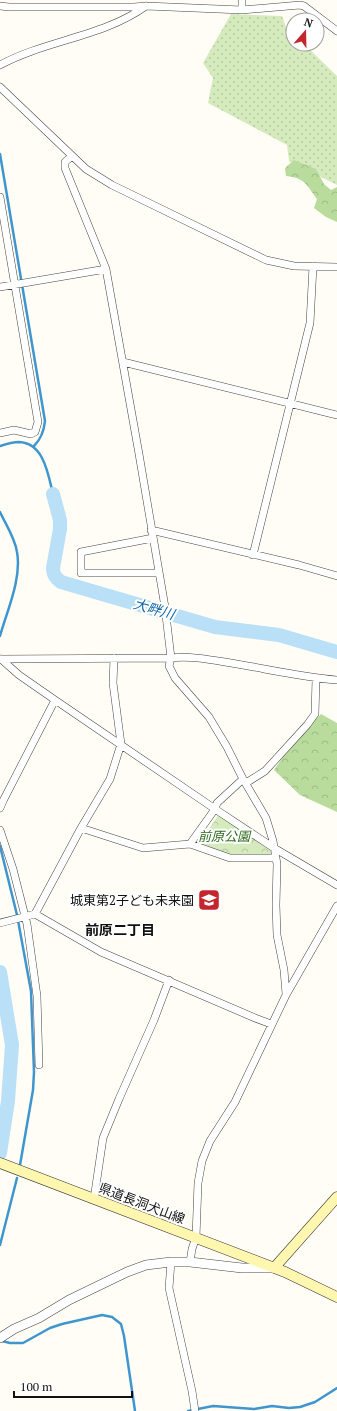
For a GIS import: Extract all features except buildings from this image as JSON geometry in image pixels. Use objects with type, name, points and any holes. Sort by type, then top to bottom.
[{"type":"main road","name":"県道長洞犬山線","points":[[0,1163],[274,1268],[337,1297]]},
{"type":"main road","points":[[274,1268],[337,1197]]},
{"type":"street","points":[[242,1],[242,10]]},
{"type":"street","points":[[0,6],[146,6],[242,10],[300,5],[304,6],[337,31]]},
{"type":"street","points":[[0,65],[26,53],[115,23],[146,6]]},
{"type":"street","points":[[0,87],[86,169],[112,185],[266,260],[294,266],[337,267]]},
{"type":"street","points":[[72,156],[65,162],[66,168],[106,269],[165,607],[171,658],[169,666],[172,673],[209,717],[266,818],[273,841],[276,858],[277,935],[284,970],[286,994]]},
{"type":"street","points":[[0,197],[38,422],[35,432],[31,434],[14,430],[0,433]]},
{"type":"street","points":[[253,555],[310,323],[313,266]]},
{"type":"street","points":[[0,287],[106,269]]},
{"type":"street","points":[[123,362],[337,415]]},
{"type":"street","points":[[152,530],[337,576]]},
{"type":"street","points":[[153,538],[81,552],[81,573],[159,573]]},
{"type":"street","points":[[1,659],[171,658],[188,656],[282,671],[316,679],[337,680]]},
{"type":"street","points":[[0,923],[35,914],[81,828],[110,779],[121,744],[113,682],[114,658]]},
{"type":"street","points":[[1,659],[19,675],[215,809],[274,848],[337,885]]},
{"type":"street","points":[[190,844],[215,809],[217,803],[245,782],[265,771],[307,726],[315,714],[316,679]]},
{"type":"street","points":[[0,808],[55,700]]},
{"type":"street","points":[[81,828],[144,848],[190,844],[230,858],[276,858]]},
{"type":"street","points":[[0,830],[13,869],[26,924],[36,989],[39,1065]]},
{"type":"street","points":[[190,1262],[196,1237],[198,1183],[202,1161],[210,1141],[235,1102],[286,994],[337,906]]},
{"type":"street","points":[[35,914],[101,952],[271,1024]]},
{"type":"street","points":[[94,1199],[103,1138],[154,1020],[169,980]]},
{"type":"street","points":[[1,1337],[39,1318],[69,1300],[127,1272],[146,1265],[171,1262],[190,1262],[242,1268],[274,1268]]},
{"type":"street","points":[[171,1262],[169,1288],[195,1411]]},
{"type":"green space","points":[[231,14],[282,16],[285,24],[285,52],[312,52],[337,76],[337,185],[289,161],[287,145],[208,103],[213,78],[203,63]]},
{"type":"green space","points":[[294,160],[316,169],[324,184],[331,190],[337,187],[337,222],[326,217],[314,208],[317,199],[302,180],[286,176],[285,168]]},
{"type":"green space","points":[[321,714],[337,723],[337,812],[300,795],[274,770],[292,744]]},
{"type":"green space","name":"前原公園","points":[[219,814],[272,849],[272,855],[228,855],[199,844]]},
{"type":"waterway","points":[[0,154],[45,421],[42,435],[34,446]]},
{"type":"waterway","points":[[0,446],[19,442],[34,448],[44,461],[53,494]]},
{"type":"waterway","name":"大畔川","points":[[53,494],[60,520],[60,529],[53,570],[55,576],[61,582],[215,627],[279,635],[337,652]]},
{"type":"waterway","points":[[0,512],[14,542],[18,562],[16,583],[0,636]]},
{"type":"waterway","points":[[0,846],[17,915],[31,991],[34,1072],[33,1090],[20,1165]]},
{"type":"waterway","points":[[0,972],[12,1045],[8,1101],[0,1153]]},
{"type":"waterway","points":[[0,1245],[17,1178]]},
{"type":"waterway","points":[[2,1341],[10,1343],[23,1343],[50,1328],[62,1324],[102,1315],[112,1317],[121,1324],[124,1336],[135,1411]]},
{"type":"waterway","points":[[188,1411],[213,1406],[254,1409],[272,1406],[289,1408],[300,1407],[315,1402],[337,1388]]},
{"type":"place","name":"城東第2子ども未来園","points":[[209,900]]},
{"type":"district","name":"前原二丁目","points":[[120,930]]}]
